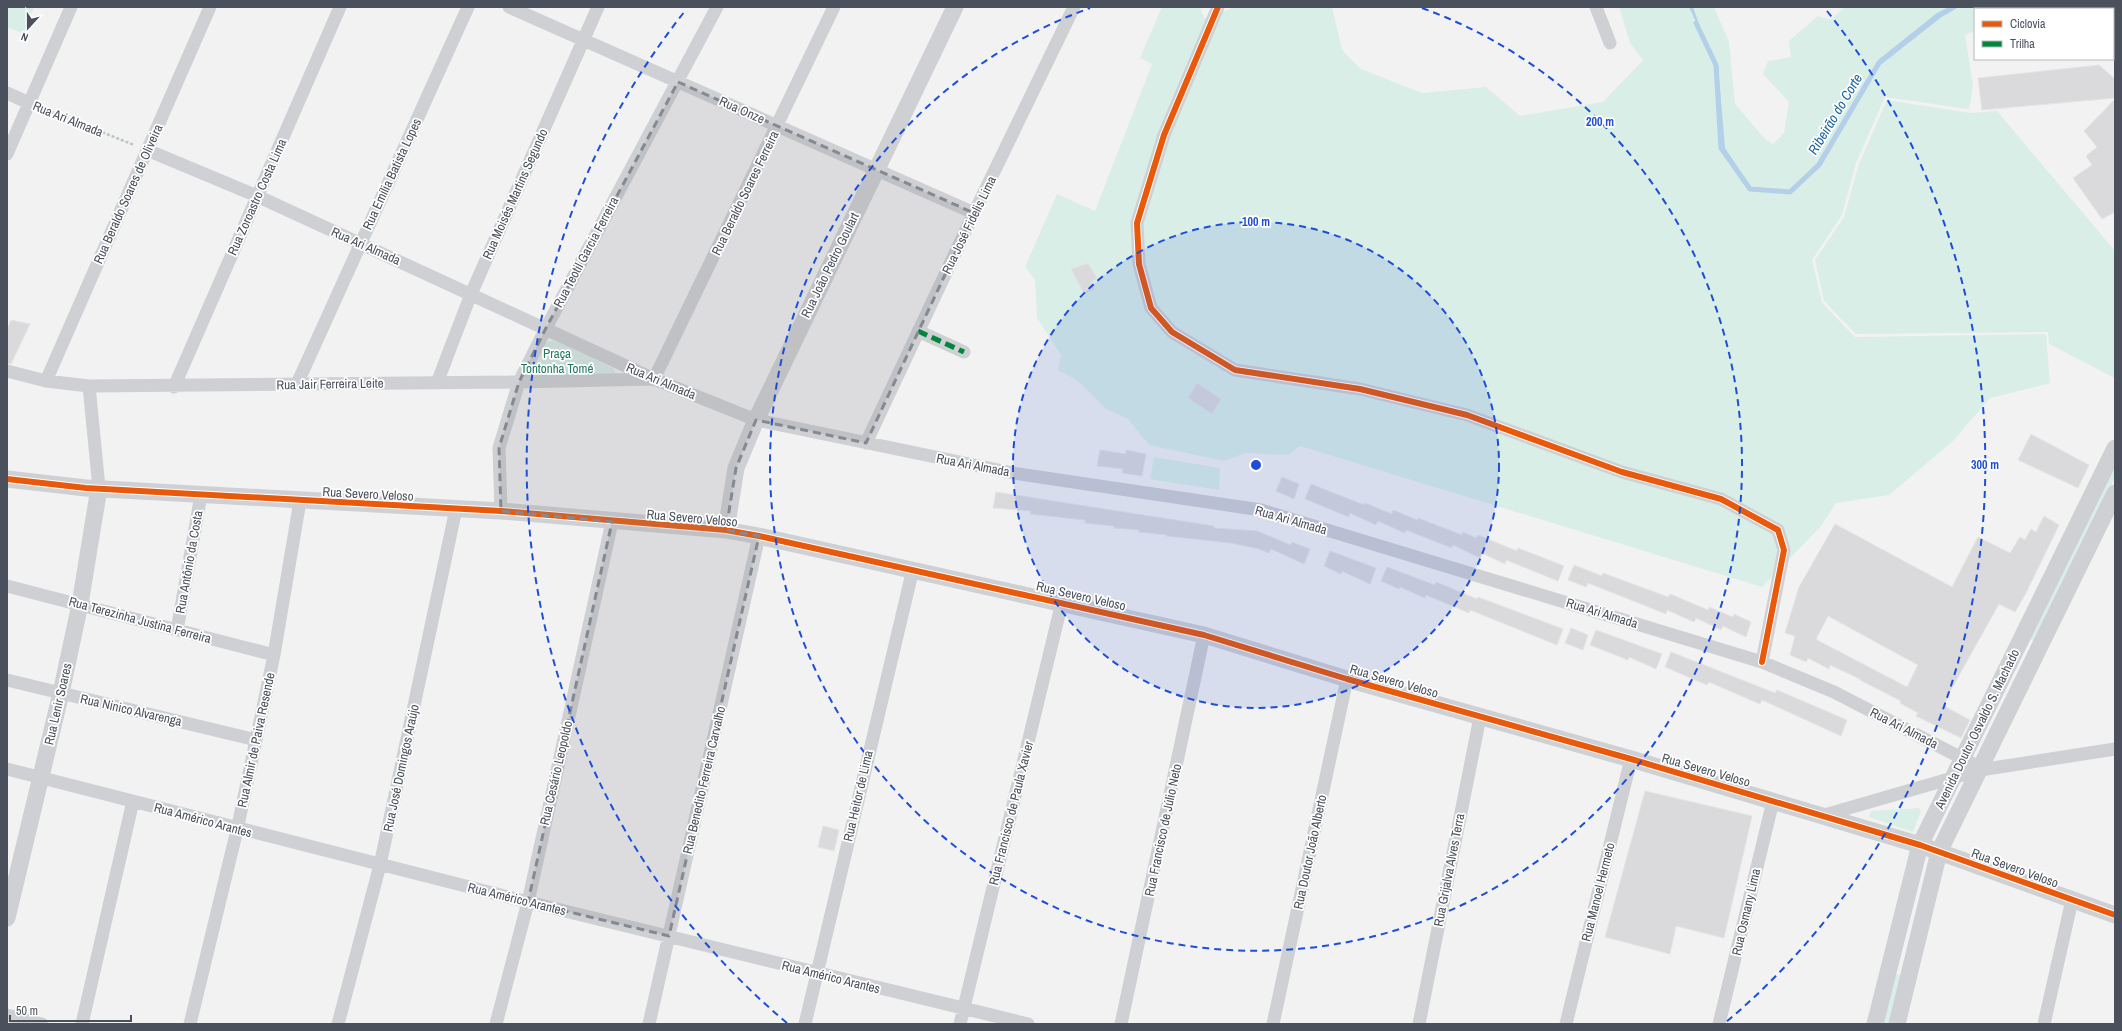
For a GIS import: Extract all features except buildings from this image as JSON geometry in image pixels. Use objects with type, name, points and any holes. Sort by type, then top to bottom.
[{"type":"street","points":[[7,154],[71,7]]},
{"type":"street","name":"Rua Beraldo Soares de Oliveira","points":[[46,381],[210,7]]},
{"type":"street","name":"Rua Zoroastro Costa Lima","points":[[174,386],[340,7]]},
{"type":"street","name":"Rua Emília Batista Lopes","points":[[297,384],[468,7]]},
{"type":"street","name":"Rua Onze","points":[[509,7],[974,213]]},
{"type":"street","name":"Rua Moisés Martins Segundo","points":[[437,383],[471,294],[598,7]]},
{"type":"street","name":"Rua Teotil Garcia Ferreira","points":[[501,511],[499,448],[519,382],[546,328],[717,7]]},
{"type":"street","name":"Rua Beraldo Soares Ferreira","points":[[654,379],[778,126],[834,7]]},
{"type":"street","name":"Rua João Pedro Goulart","points":[[726,530],[736,468],[756,420],[955,7]]},
{"type":"street","name":"Rua José Fidelis Lima","points":[[866,444],[974,213],[1074,7]]},
{"type":"street","points":[[1218,7],[1164,135],[1137,223],[1139,264],[1151,308],[1172,332],[1235,370],[1360,389],[1467,415],[1622,472],[1721,499],[1778,530],[1784,550],[1762,662]]},
{"type":"street","points":[[1596,7],[1610,44]]},
{"type":"street","name":"Rua Ari Almada","points":[[7,93],[29,103]]},
{"type":"street","name":"Rua Ari Almada","points":[[147,150],[257,196],[654,379],[756,420],[866,444],[1013,473],[1261,510],[1762,662],[1834,692],[1981,769]]},
{"type":"street","points":[[918,331],[964,352]]},
{"type":"street","name":"Rua Jair Ferreira Leite","points":[[7,371],[46,381],[89,386],[519,382],[654,379]]},
{"type":"street","points":[[89,386],[99,488]]},
{"type":"street","name":"Avenida Doutor Osvaldo S. Machado","points":[[1875,1024],[1920,845],[2115,448]]},
{"type":"street","name":"Rua Severo Veloso","points":[[7,479],[99,488],[201,495],[456,510],[501,511],[612,522],[726,530],[759,536],[1062,602],[1204,635],[1347,679],[1631,759],[1920,845],[2115,915]]},
{"type":"street","name":"Rua Lenir Soares","points":[[7,918],[61,693],[80,604],[99,488]]},
{"type":"street","name":"Avenida Doutor Osvaldo S. Machado","points":[[1897,1024],[1939,852],[2115,493]]},
{"type":"street","name":"Rua Antônio da Costa","points":[[177,630],[201,495]]},
{"type":"street","name":"Rua Almir de Paiva Resende","points":[[190,1024],[237,830],[274,655],[300,501]]},
{"type":"street","name":"Rua José Domingos Araújo","points":[[338,1024],[380,864],[456,510]]},
{"type":"street","name":"Rua Cesário Leopoldo","points":[[496,1024],[528,902],[612,522]]},
{"type":"street","name":"Rua Benedito Ferreira Carvalho","points":[[649,1024],[759,536]]},
{"type":"street","name":"Rua Heitor de Lima","points":[[805,1024],[913,569]]},
{"type":"street","name":"Rua Terezinha Justina Ferreira","points":[[7,586],[274,655]]},
{"type":"street","name":"Rua Francisco de Paula Xavier","points":[[960,1024],[1062,602]]},
{"type":"street","name":"Rua Francisco de Júlio Neto","points":[[1121,1024],[1204,635]]},
{"type":"street","name":"Rua Doutor João Alberto","points":[[1273,1024],[1347,679]]},
{"type":"street","name":"Rua Ninico Alvarenga","points":[[7,680],[256,740]]},
{"type":"street","name":"Rua Grijalva Alves Terra","points":[[1419,1024],[1480,717]]},
{"type":"street","points":[[1821,816],[1981,769],[2115,749]]},
{"type":"street","name":"Rua Manoel Hermeto","points":[[1566,1024],[1631,759]]},
{"type":"street","name":"Rua Américo Arantes","points":[[7,769],[133,801],[237,830],[1028,1024]]},
{"type":"street","points":[[82,1024],[133,801]]},
{"type":"street","name":"Rua Osmany Lima","points":[[1719,1024],[1772,801]]},
{"type":"street","points":[[2044,1024],[2072,900]]},
{"type":"street","points":[[7,1015],[42,1024]]},
{"type":"highlighted area","points":[[678,82],[974,213],[866,443],[756,420],[736,468],[726,530],[759,536],[669,936],[528,902],[612,522],[501,511],[499,448],[519,382],[546,328]]},
{"type":"green space","points":[[7,7],[34,7],[24,34],[7,27]]},
{"type":"green space","points":[[1162,7],[1200,7],[1204,18],[1235,7],[1332,7],[1342,50],[1361,69],[1422,93],[1486,87],[1520,116],[1603,102],[1643,60],[1630,43],[1619,7],[1714,7],[1729,42],[1735,104],[1765,139],[1773,144],[1784,133],[1789,102],[1763,74],[1768,61],[1791,57],[1789,41],[1818,16],[1831,20],[1844,7],[2026,7],[1974,8],[1974,31],[1965,35],[1973,85],[1969,109],[1885,97],[1856,163],[1842,215],[1812,260],[1822,303],[1855,337],[2046,334],[2050,383],[1990,398],[1952,442],[1889,495],[1836,503],[1821,526],[1762,587],[1300,446],[1288,455],[1245,453],[1224,461],[1149,445],[1128,419],[1106,409],[1077,380],[1058,370],[1061,355],[1037,318],[1035,280],[1025,267],[1057,194],[1095,211],[1152,64],[1140,58]]},
{"type":"green space","points":[[1887,100],[1970,113],[1997,111],[2115,251],[2115,378],[2049,344],[2048,332],[1856,334],[1824,301],[1815,260],[1844,217],[1859,164]]},
{"type":"green space","name":"Praça Tontonha Tomé","points":[[554,340],[613,368],[616,374],[538,378],[532,370],[545,343]]},
{"type":"green space","points":[[1154,457],[1220,468],[1219,490],[1150,479]]},
{"type":"green space","points":[[2115,465],[2115,478],[2035,642],[2030,639]]},
{"type":"green space","points":[[1919,808],[1921,811],[1913,832],[1869,817],[1871,811]]},
{"type":"green space","points":[[1896,974],[1903,976],[1890,1024],[1883,1024]]},
{"type":"water","points":[[1689,7],[1693,7],[1700,27],[1718,65],[1725,148],[1751,187],[1789,190],[1817,163],[1878,60],[1937,13],[1949,7],[1954,7],[1940,15],[1879,63],[1819,165],[1790,192],[1750,189],[1721,148],[1716,65]]},
{"type":"waterway","name":"Ribeirão do Corte","points":[[1696,23],[1716,65],[1721,148],[1750,189],[1790,192],[1819,165],[1879,63],[1940,15],[1954,7]]},
{"type":"marked path","points":[[918,331],[964,352]]},
{"type":"cycle path","points":[[1218,7],[1164,135],[1137,223],[1139,264],[1151,308],[1172,332],[1235,370],[1360,389],[1467,415],[1622,472],[1721,499],[1778,530],[1784,550],[1762,662]]},
{"type":"cycle path","points":[[7,479],[86,488],[501,511],[726,530],[759,536],[1204,635],[1347,679],[1631,759],[1920,845],[2115,915]]}]
